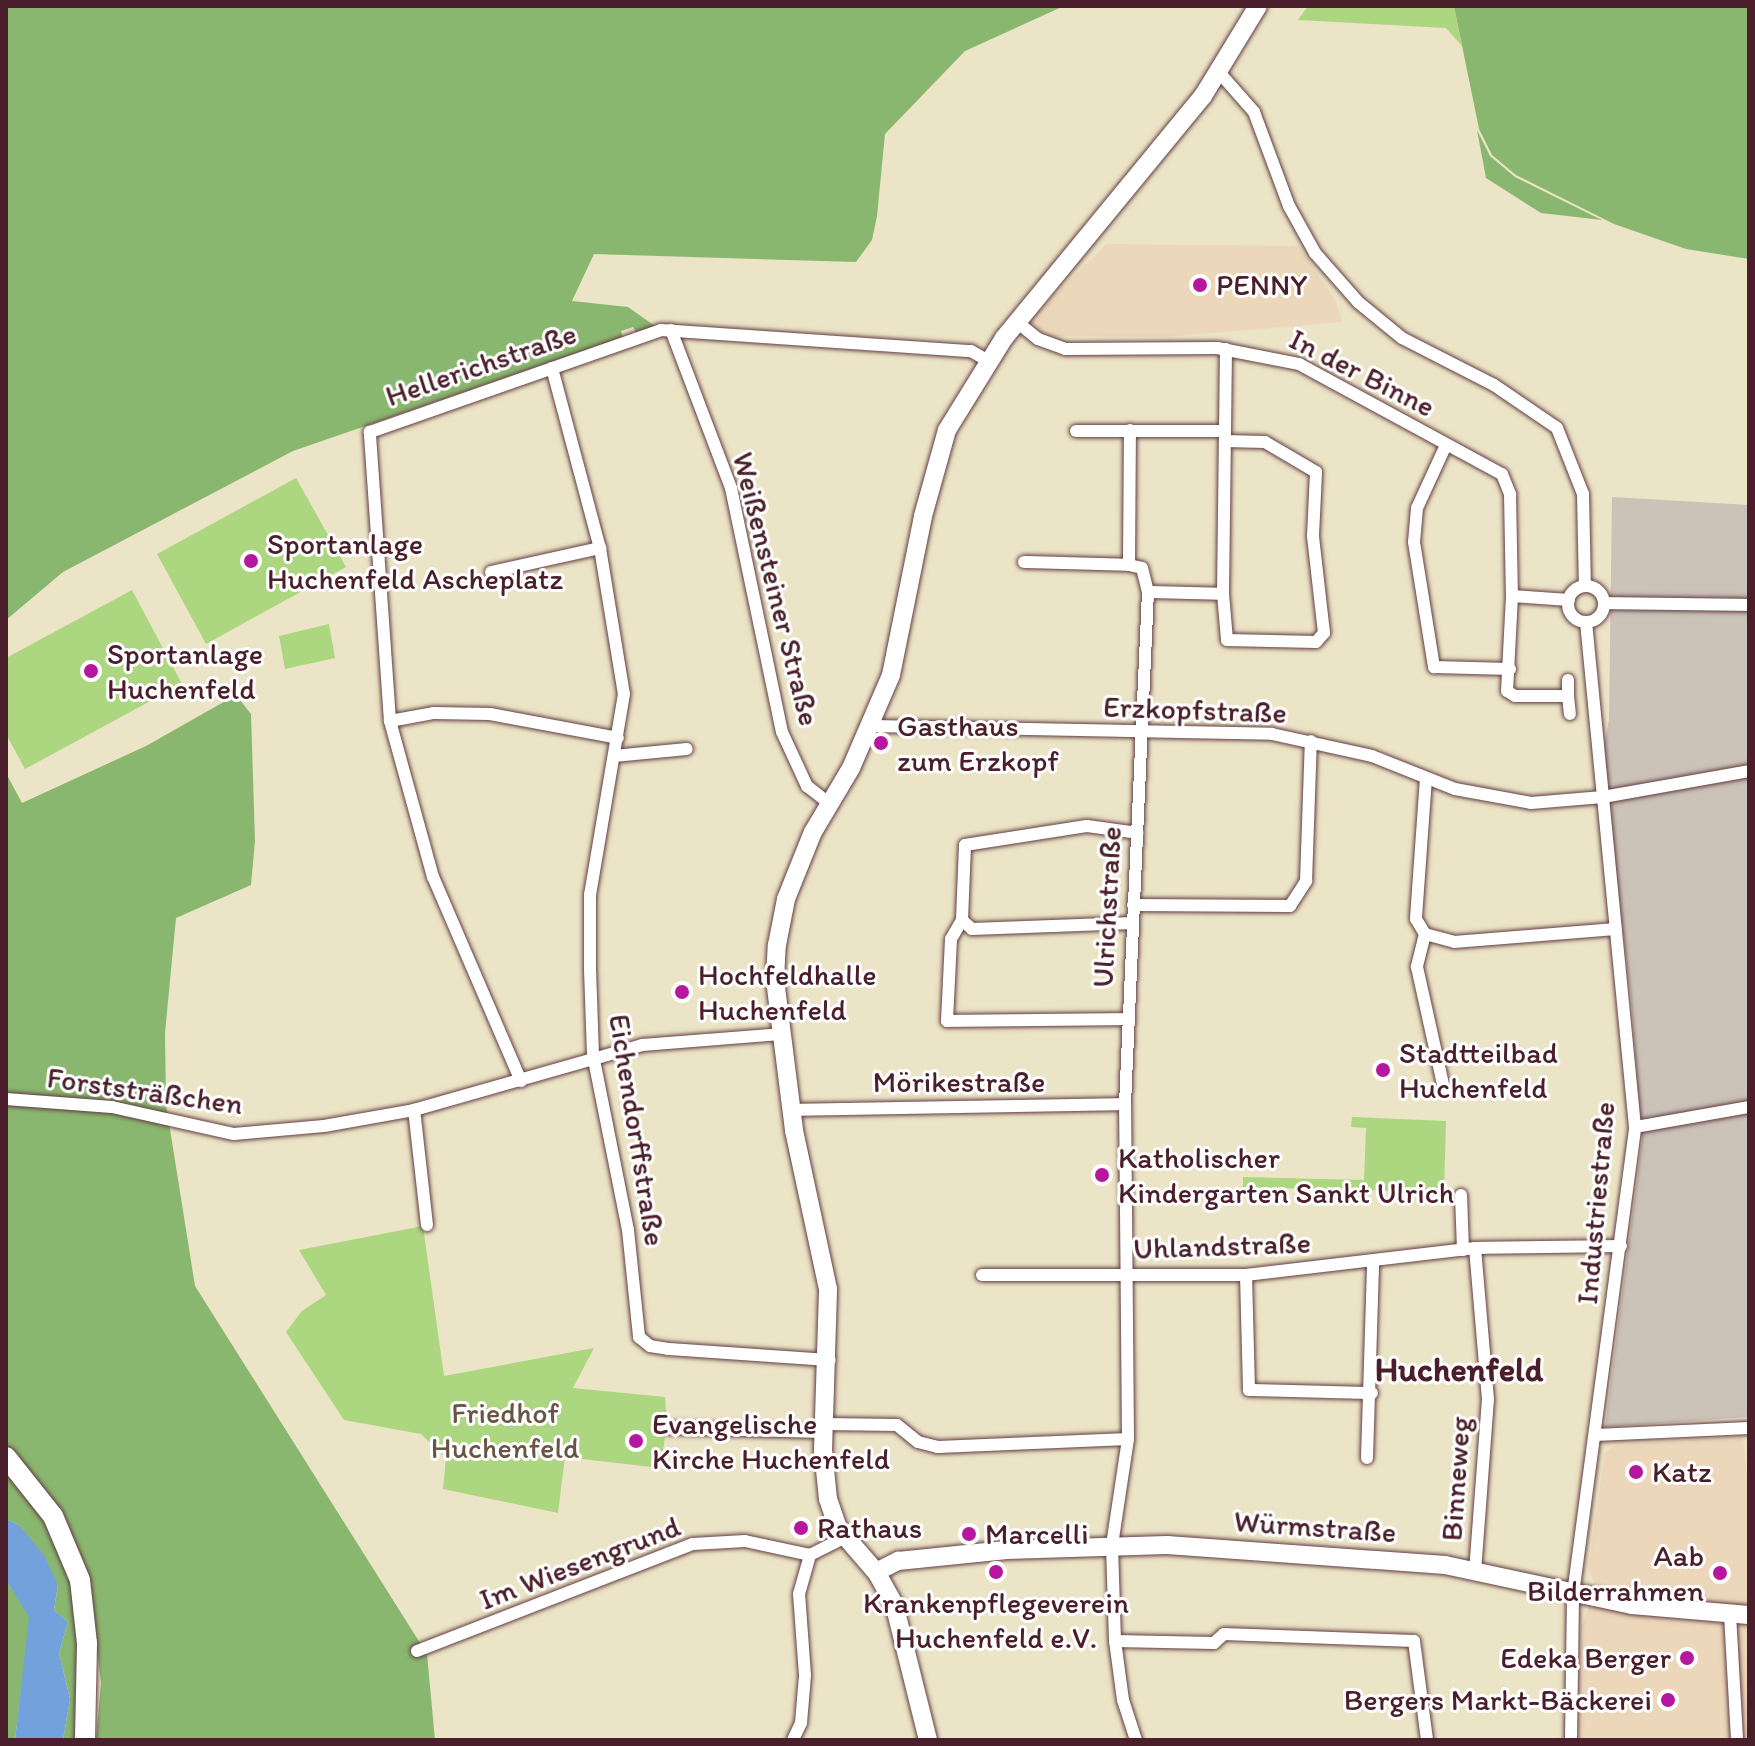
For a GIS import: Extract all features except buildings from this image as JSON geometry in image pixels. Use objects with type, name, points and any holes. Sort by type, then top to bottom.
[{"type":"main road","points":[[928,1740],[898,1619],[876,1572],[845,1537],[830,1511],[824,1428],[830,1360],[821,1239],[792,1110],[775,979],[786,899],[830,804],[872,726],[907,613],[934,469],[947,430],[988,361],[1150,162],[1218,71],[1258,6]]},
{"type":"main road","points":[[6,1457],[53,1516],[80,1580],[88,1667],[85,1740]]},
{"type":"main road","name":"Würmstraße","points":[[876,1572],[898,1561],[1112,1545],[1475,1570],[1573,1594],[1659,1609],[1749,1615]]},
{"type":"street","points":[[1218,71],[1254,112],[1289,206],[1315,253],[1358,302],[1402,338],[1494,385],[1557,428],[1583,494],[1585,586]]},
{"type":"street","name":"In der Binne","points":[[1017,322],[1038,339],[1065,349],[1226,349],[1299,364],[1502,474],[1509,483],[1512,596]]},
{"type":"street","name":"Hellerichstraße","points":[[521,1081],[433,877],[390,721],[370,432],[671,330],[971,351],[988,361]]},
{"type":"street","name":"Weißensteiner Straße","points":[[671,330],[731,488],[782,732],[807,786],[830,804]]},
{"type":"street","points":[[1076,431],[1130,430],[1225,436],[1265,442],[1316,472],[1313,536],[1324,633],[1316,642],[1227,640],[1223,594],[1225,436],[1226,349]]},
{"type":"street","name":"Eichendorffstraße","points":[[552,368],[600,548],[624,694],[590,894],[593,1055],[628,1230],[639,1337],[650,1346],[668,1349],[830,1360]]},
{"type":"street","points":[[1129,565],[1130,430]]},
{"type":"street","points":[[1446,445],[1417,508],[1414,542],[1434,667],[1510,669]]},
{"type":"street","points":[[491,572],[600,548]]},
{"type":"street","points":[[1024,562],[1129,565],[1142,568],[1148,592],[1223,594]]},
{"type":"street","points":[[1568,696],[1515,696],[1507,691],[1512,596],[1569,600],[1585,586]]},
{"type":"street","points":[[1569,600],[1571,614],[1586,622],[1597,619],[1604,603],[1600,592],[1585,586]]},
{"type":"street","name":"Ulrichstraße","points":[[1136,1740],[1123,1700],[1115,1641],[1112,1545],[1128,1439],[1125,1104],[1138,833],[1139,734],[1148,592]]},
{"type":"street","points":[[1604,603],[1749,605]]},
{"type":"street","name":"Industriestraße","points":[[1571,1740],[1573,1594],[1635,1127],[1586,622]]},
{"type":"street","points":[[1568,680],[1570,714]]},
{"type":"street","points":[[390,721],[434,713],[490,714],[618,738]]},
{"type":"street","name":"Erzkopfstraße","points":[[872,726],[1139,734],[1272,734],[1311,741],[1426,778],[1531,803],[1603,797],[1749,771]]},
{"type":"street","points":[[1133,905],[1290,906],[1301,896],[1306,881],[1311,741]]},
{"type":"street","points":[[614,756],[687,749]]},
{"type":"street","points":[[1426,778],[1416,919],[1425,934],[1454,942],[1615,929]]},
{"type":"street","points":[[1128,1019],[947,1021],[952,929],[962,920],[965,845],[1087,826],[1138,833]]},
{"type":"street","points":[[962,920],[972,929],[1133,923]]},
{"type":"street","points":[[1425,934],[1417,967],[1444,1089]]},
{"type":"street","name":"Forststräßchen","points":[[6,1099],[112,1107],[234,1134],[324,1126],[414,1110],[521,1081],[593,1055],[642,1045],[781,1034]]},
{"type":"street","name":"Mörikestraße","points":[[792,1110],[1125,1104]]},
{"type":"street","points":[[1635,1127],[1749,1107]]},
{"type":"street","points":[[414,1110],[427,1225]]},
{"type":"street","points":[[1461,1195],[1469,1249]]},
{"type":"street","name":"Uhlandstraße","points":[[982,1275],[1246,1275],[1373,1264],[1469,1249],[1621,1246]]},
{"type":"street","name":"Binneweg","points":[[1469,1249],[1488,1399],[1475,1570]]},
{"type":"street","points":[[1367,1458],[1372,1393],[1373,1264]]},
{"type":"street","points":[[1246,1275],[1249,1390],[1372,1393]]},
{"type":"street","points":[[667,1428],[897,1425],[918,1442],[938,1447],[1128,1439]]},
{"type":"street","points":[[1596,1435],[1749,1428]]},
{"type":"street","points":[[793,1740],[801,1723],[805,1675],[799,1594],[810,1555],[845,1537]]},
{"type":"street","name":"Im Wiesengrund","points":[[417,1651],[693,1544],[745,1541],[810,1555]]},
{"type":"street","points":[[1730,1614],[1737,1740]]},
{"type":"street","points":[[1115,1641],[1214,1643],[1224,1634],[1414,1641],[1427,1740]]},
{"type":"shaded area","points":[[1106,244],[1299,246],[1335,300],[1343,322],[1164,337],[1051,336],[1028,322]]},
{"type":"shaded area","points":[[1612,497],[1749,505],[1749,1417],[1605,1427],[1642,1141],[1631,996],[1601,759],[1609,720]]},
{"type":"shaded area","points":[[1743,1436],[1749,1499],[1749,1740],[1578,1740],[1581,1626],[1597,1589],[1588,1569],[1605,1453],[1615,1445]]},
{"type":"green space","points":[[6,6],[1064,6],[965,51],[885,134],[872,240],[856,262],[594,254],[572,301],[628,307],[655,326],[636,332],[633,327],[621,331],[623,337],[293,451],[63,572],[6,620]]},
{"type":"green space","points":[[1308,6],[1454,6],[1462,46],[1446,28],[1298,20]]},
{"type":"green space","points":[[1454,6],[1749,6],[1749,259],[1686,249],[1614,224],[1516,175],[1492,155],[1479,129]]},
{"type":"green space","points":[[1477,130],[1490,156],[1515,177],[1602,220],[1541,213],[1486,178]]},
{"type":"green space","name":"Sportanlage Huchenfeld Ascheplatz","points":[[296,478],[346,567],[206,644],[157,554]]},
{"type":"green space","name":"Sportanlage Huchenfeld","points":[[132,590],[182,684],[25,769],[6,734],[6,658]]},
{"type":"green space","points":[[329,624],[335,658],[285,669],[279,636]]},
{"type":"green space","points":[[236,695],[251,714],[255,841],[251,885],[176,918],[165,1033],[166,1104],[195,1286],[427,1654],[435,1740],[96,1740],[101,1683],[88,1574],[52,1505],[6,1448],[6,773],[22,803],[146,746]]},
{"type":"green space","points":[[1352,1117],[1446,1121],[1444,1192],[1243,1187],[1243,1177],[1364,1180],[1366,1128],[1351,1127]]},
{"type":"green space","name":"Friedhof Huchenfeld","points":[[423,1226],[444,1376],[594,1348],[573,1388],[665,1397],[667,1426],[660,1468],[565,1457],[558,1513],[443,1489],[446,1458],[421,1434],[344,1420],[286,1332],[302,1311],[326,1295],[299,1250]]},
{"type":"green space","points":[[6,1469],[35,1504],[69,1569],[78,1612],[78,1740],[63,1740],[70,1699],[59,1653],[68,1622],[54,1610],[58,1585],[19,1525],[6,1519]]},
{"type":"green space","points":[[6,1580],[30,1617],[15,1740],[6,1740]]},
{"type":"water","points":[[6,1519],[19,1525],[44,1555],[58,1585],[54,1610],[68,1622],[59,1653],[70,1699],[63,1740],[15,1740],[29,1617],[6,1580]]},
{"type":"place","name":"PENNY","points":[[1200,285]]},
{"type":"place","name":"Sportanlage Huchenfeld Ascheplatz","points":[[251,561]]},
{"type":"place","name":"Sportanlage Huchenfeld","points":[[91,671]]},
{"type":"place","name":"Gasthaus zum Erzkopf","points":[[881,743]]},
{"type":"place","name":"Hochfeldhalle Huchenfeld","points":[[682,992]]},
{"type":"place","name":"Stadtteilbad Huchenfeld","points":[[1383,1070]]},
{"type":"place","name":"Katholischer Kindergarten Sankt Ulrich","points":[[1102,1175]]},
{"type":"place","name":"Evangelische Kirche Huchenfeld","points":[[636,1441]]},
{"type":"place","name":"Katz","points":[[1636,1472]]},
{"type":"place","name":"Rathaus","points":[[801,1528]]},
{"type":"place","name":"Marcelli","points":[[969,1534]]},
{"type":"place","name":"Krankenpflegeverein Huchenfeld e.V.","points":[[996,1572]]},
{"type":"place","name":"Aab Bilderrahmen","points":[[1720,1573]]},
{"type":"place","name":"Edeka Berger","points":[[1687,1658]]},
{"type":"place","name":"Bergers Markt-Bäckerei","points":[[1668,1700]]},
{"type":"district","name":"Huchenfeld","points":[[1459,1370]]}]
